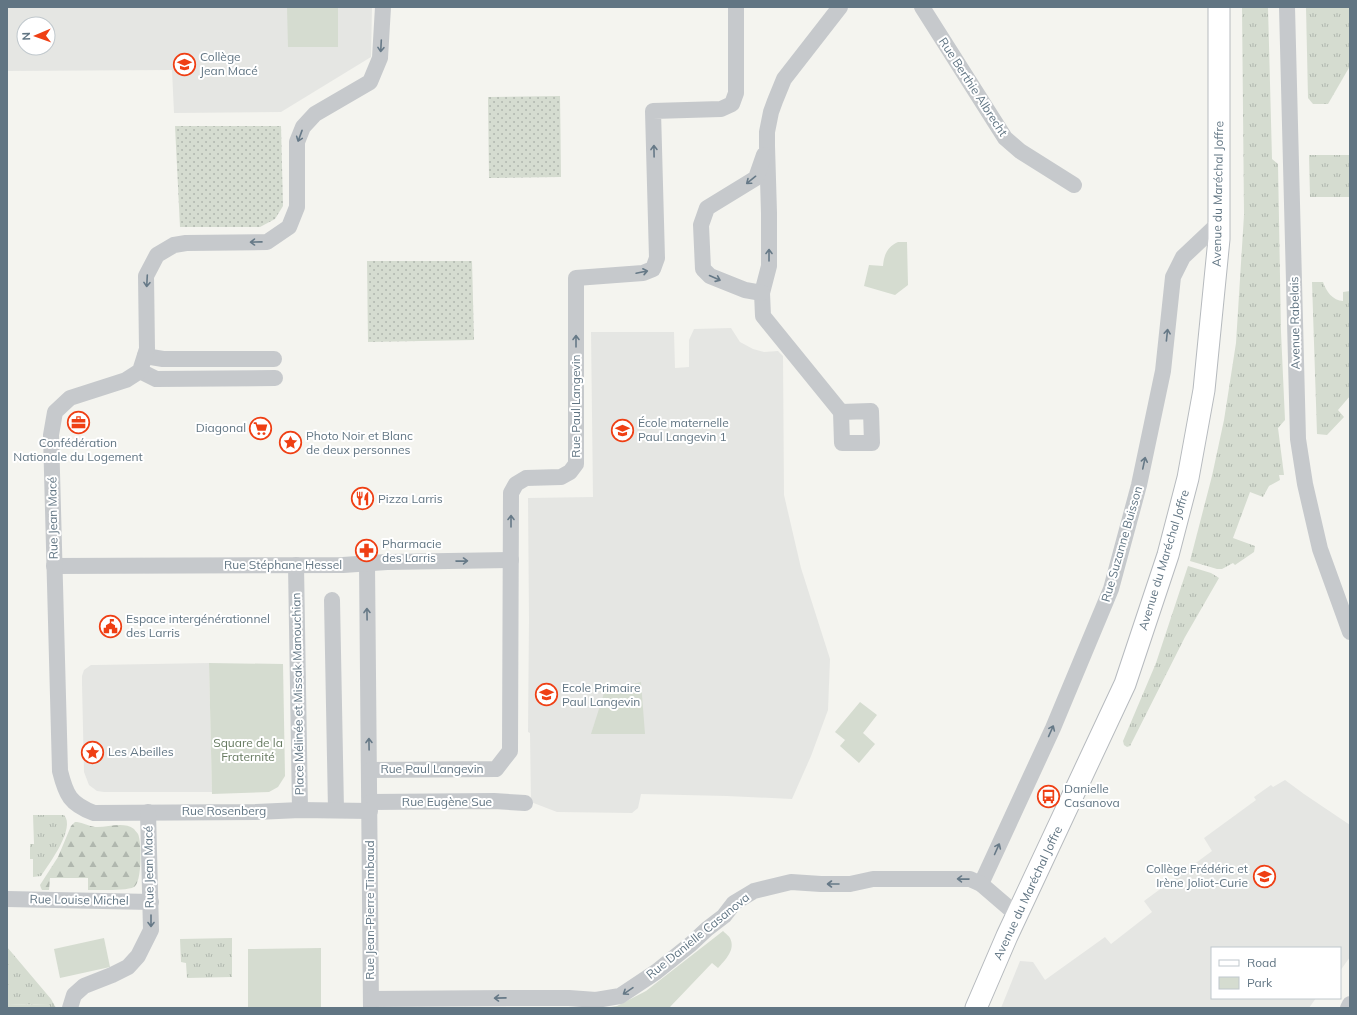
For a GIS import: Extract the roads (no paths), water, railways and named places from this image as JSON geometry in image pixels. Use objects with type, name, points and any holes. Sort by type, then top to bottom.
[{"type":"main road","name":"Avenue du Maréchal Joffre","points":[[976,1008],[1017,915],[1125,684],[1168,555],[1188,478],[1204,390],[1219,239],[1219,7]]},
{"type":"street","points":[[275,378],[156,379],[140,371],[148,349],[146,276],[157,255],[174,245],[186,243],[267,242],[289,227],[297,207],[297,142],[303,126],[315,114],[370,82],[380,58],[383,7]]},
{"type":"street","name":"Rue Paul Langevin","points":[[370,770],[496,769],[510,751],[511,494],[516,484],[526,478],[561,477],[570,472],[576,464],[576,278],[643,273],[653,269],[657,258],[653,112],[721,109],[732,104],[736,93],[736,7]]},
{"type":"street","points":[[840,7],[784,79],[774,100],[767,132],[769,266],[762,293],[763,316],[842,412]]},
{"type":"street","name":"Rue Berthie Albrecht","points":[[922,7],[1005,138],[1020,151],[1074,185]]},
{"type":"street","name":"Avenue Rabelais","points":[[1287,7],[1298,439],[1320,549],[1344,598],[1350,632]]},
{"type":"street","points":[[762,293],[745,290],[710,276],[703,269],[701,225],[707,208],[756,178],[767,146]]},
{"type":"street","name":"Rue Suzanne Buisson","points":[[981,884],[1052,728],[1111,589],[1139,485],[1163,371],[1173,276],[1183,257],[1219,223]]},
{"type":"street","points":[[145,356],[163,360],[274,359]]},
{"type":"street","points":[[201,359],[201,379]]},
{"type":"street","name":"Rue Jean Macé","points":[[70,1008],[74,995],[84,986],[112,976],[128,966],[138,956],[151,930],[151,902],[148,812],[94,813],[80,808],[66,792],[60,772],[51,435],[55,412],[70,398],[126,380],[140,371]]},
{"type":"street","name":"Rue Stéphane Hessel","points":[[54,566],[296,566],[511,560]]},
{"type":"street","points":[[367,563],[370,807]]},
{"type":"street","name":"Place Mélinée et Missak Manouchian","points":[[296,566],[300,810],[336,810],[370,807]]},
{"type":"street","points":[[332,600],[336,810]]},
{"type":"street","name":"Rue Eugène Sue","points":[[370,807],[494,801],[525,803]]},
{"type":"street","name":"Rue Jean-Pierre Timbaud","points":[[370,807],[371,1004]]},
{"type":"street","name":"Rue Rosenberg","points":[[148,812],[256,812],[300,810]]},
{"type":"street","name":"Rue Danielle Casanova","points":[[371,1004],[514,998],[569,998],[596,1000],[620,996],[656,972],[691,944],[724,916],[734,903],[754,891],[791,882],[850,884],[873,879],[970,879],[981,884],[1017,915]]},
{"type":"street","name":"Rue Louise Michel","points":[[7,899],[151,902]]},
{"type":"place","name":"Collège Jean Macé","points":[[184,64]]},
{"type":"place","name":"Confédération Nationale du Logement","points":[[78,422]]},
{"type":"place","name":"Diagonal","points":[[261,428]]},
{"type":"place","name":"École maternelle Paul Langevin 1","points":[[622,430]]},
{"type":"place","name":"Photo Noir et Blanc de deux personnes","points":[[290,443]]},
{"type":"place","name":"Pizza Larris","points":[[362,499]]},
{"type":"place","name":"Pharmacie des Larris","points":[[367,551]]},
{"type":"place","name":"Espace intergénérationnel des Larris","points":[[111,626]]},
{"type":"place","name":"Ecole Primaire Paul Langevin","points":[[547,695]]},
{"type":"place","name":"Les Abeilles","points":[[93,752]]},
{"type":"place","name":"Danielle Casanova","points":[[1048,796]]},
{"type":"place","name":"Collège Frédéric et Irène Joliot-Curie","points":[[1264,876]]},
{"type":"park label","name":"Square de la Fraternité","points":[[248,750]]}]
